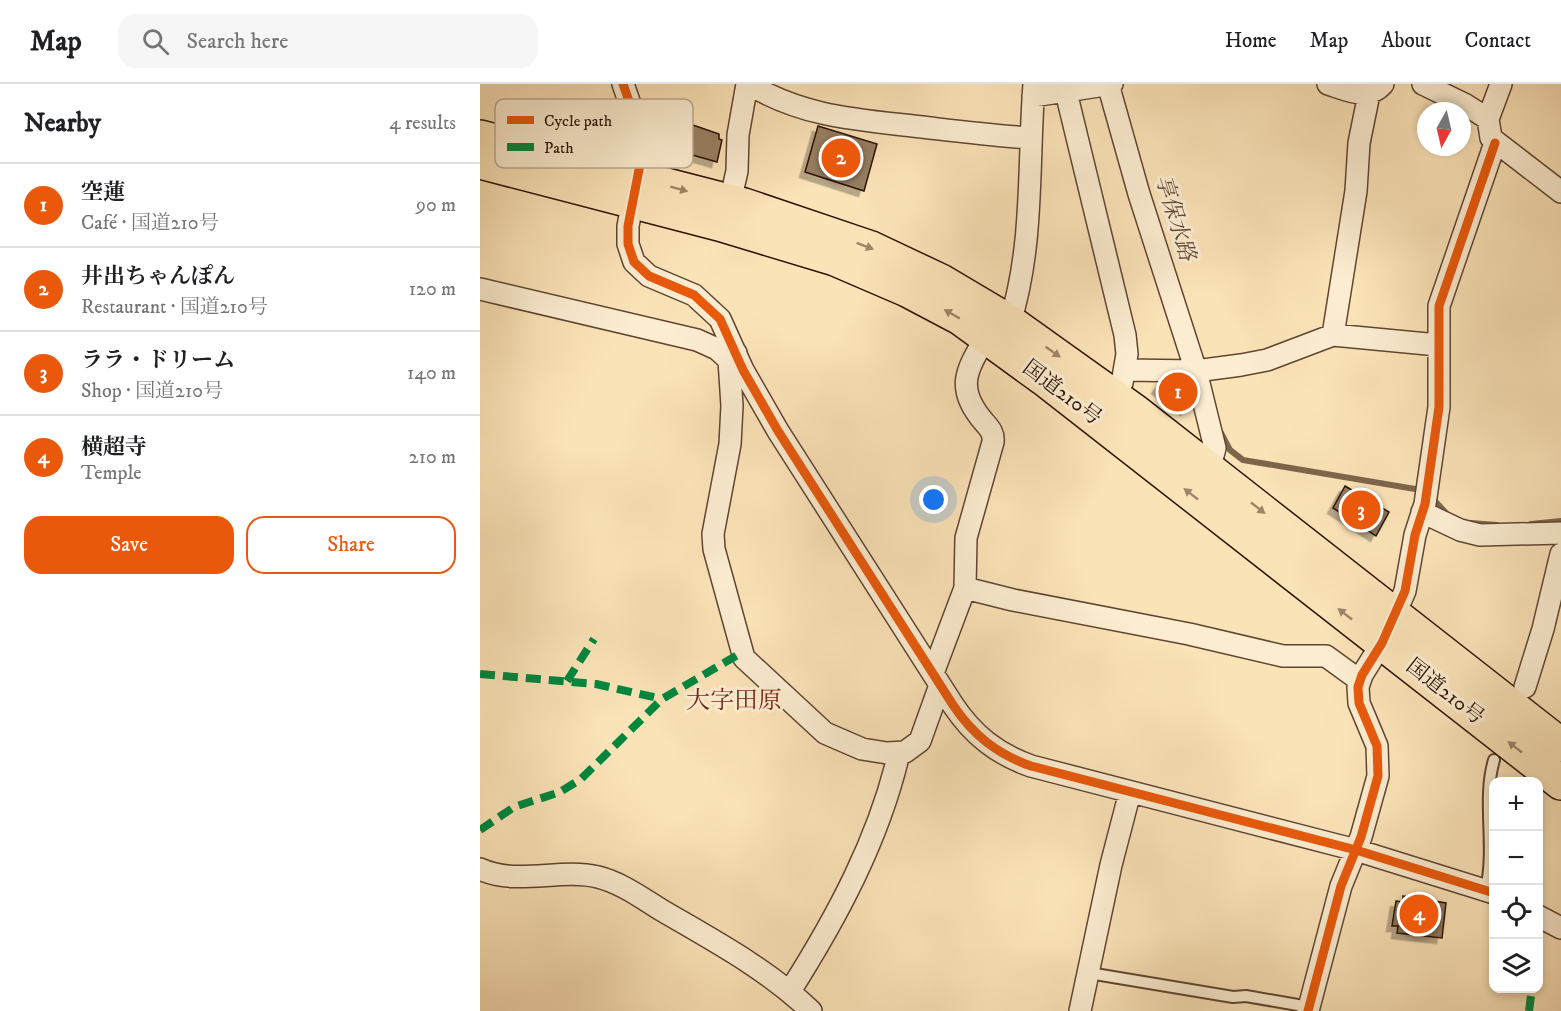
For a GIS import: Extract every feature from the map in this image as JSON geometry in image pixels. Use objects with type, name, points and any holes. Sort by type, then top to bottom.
[{"type":"highway","name":"国道210号","points":[[480,137],[495,142]]},
{"type":"highway","name":"国道210号","points":[[480,162],[495,165]]},
{"type":"highway","name":"国道210号","points":[[514,168],[635,189],[730,202],[871,248],[941,281],[998,329],[1048,382],[1388,629],[1561,745]]},
{"type":"highway","name":"国道210号","points":[[572,168],[835,259],[1120,383],[1209,471],[1561,783]]},
{"type":"street","points":[[623,84],[629,99]]},
{"type":"street","points":[[730,202],[737,171],[738,135],[748,84],[792,107],[836,116],[980,135],[1031,138]]},
{"type":"street","points":[[733,356],[731,433],[725,478],[713,534],[741,653],[825,734],[862,749],[899,753],[910,749],[920,741],[965,588],[966,538],[993,436],[970,404],[966,379],[998,329],[1022,279],[1033,90],[1066,92],[1110,84],[1139,195],[1196,371],[1215,448],[1209,471]]},
{"type":"street","points":[[1328,84],[1376,89],[1359,143],[1356,191],[1333,335]]},
{"type":"street","points":[[1423,84],[1466,105],[1488,119]]},
{"type":"street","points":[[1501,84],[1488,119],[1489,131],[1495,143],[1521,158],[1561,192]]},
{"type":"street","points":[[1066,92],[1125,335],[1120,383],[1267,360],[1333,335],[1438,345]]},
{"type":"street","points":[[1309,1009],[1341,886],[1356,850],[1379,766],[1374,735],[1359,703],[1359,680],[1388,629],[1405,591],[1415,535],[1422,513],[1439,406],[1439,306],[1495,143]]},
{"type":"street","points":[[640,168],[627,238],[634,261],[649,276],[700,299],[720,319],[733,356],[778,431],[970,728],[1002,754],[1031,766],[1356,850],[1489,891]]},
{"type":"street","points":[[480,289],[697,340],[733,356]]},
{"type":"street","points":[[1422,513],[1460,530],[1480,534],[1561,533]]},
{"type":"street","points":[[1525,687],[1543,630],[1561,554]]},
{"type":"street","points":[[965,588],[1283,656],[1326,656],[1359,680]]},
{"type":"street","points":[[790,991],[830,927],[875,830],[886,803],[899,753]]},
{"type":"street","points":[[1080,1011],[1111,865],[1130,792]]},
{"type":"street","points":[[480,869],[516,877],[566,874],[596,877],[617,884],[723,944],[790,991],[811,1011]]},
{"type":"street","points":[[1543,918],[1561,928]]},
{"type":"lane","points":[[1490,885],[1490,793],[1494,760]]},
{"type":"lane","points":[[1089,974],[1233,997],[1246,996],[1309,1009]]},
{"type":"building","points":[[693,125],[719,134],[719,139],[722,140],[717,162],[693,155]]},
{"type":"building","points":[[818,126],[877,144],[864,191],[805,172]]},
{"type":"building","points":[[1167,375],[1189,376],[1195,397],[1186,410],[1157,388]]},
{"type":"building","points":[[1345,486],[1389,512],[1376,536],[1333,508]]},
{"type":"building","points":[[1403,896],[1446,903],[1442,938],[1397,933],[1398,926],[1392,926],[1396,901],[1403,902]]},
{"type":"waterway","name":"享保水路","points":[[1221,433],[1230,450],[1243,460],[1421,490]]},
{"type":"waterway","name":"享保水路","points":[[1434,500],[1448,515]]},
{"type":"waterway","name":"享保水路","points":[[1531,524],[1561,521]]},
{"type":"waterway","name":"享保水路","points":[[1471,523],[1497,525]]},
{"type":"marked path","points":[[567,681],[594,639]]},
{"type":"marked path","points":[[480,830],[514,807],[560,792],[581,779],[662,699],[741,653]]},
{"type":"marked path","points":[[480,674],[596,684],[662,699]]},
{"type":"marked path","points":[[1529,1011],[1531,993]]},
{"type":"cycle path","points":[[623,84],[628,99]]},
{"type":"cycle path","points":[[1308,1011],[1341,886],[1361,837],[1378,776],[1377,746],[1359,703],[1358,687],[1362,675],[1382,643],[1405,591],[1415,535],[1425,504],[1439,407],[1439,306],[1495,143]]},
{"type":"cycle path","points":[[639,168],[628,226],[628,244],[634,262],[649,276],[694,295],[720,319],[743,370],[778,431],[953,705],[969,726],[987,742],[1007,756],[1031,766],[1356,850],[1489,891]]},
{"type":"place","name":"井出ちゃんぽん","points":[[841,158]]},
{"type":"place","name":"空蓮","points":[[1178,392]]},
{"type":"place","name":"ララ・ドリーム","points":[[1361,510]]},
{"type":"place","name":"横超寺","points":[[1419,914]]},
{"type":"district","name":"大字田原","points":[[734,701]]}]
